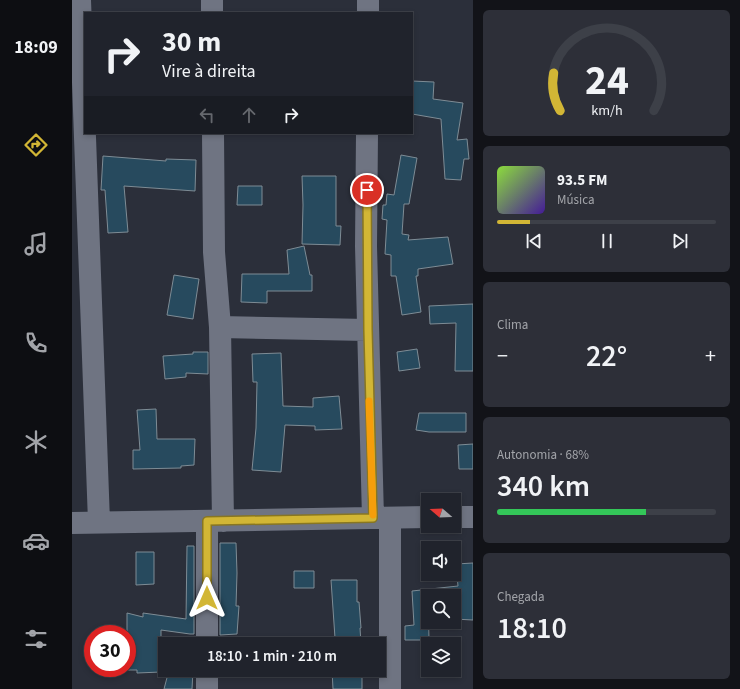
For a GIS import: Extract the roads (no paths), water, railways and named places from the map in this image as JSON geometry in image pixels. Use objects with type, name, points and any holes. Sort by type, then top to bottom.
[{"type":"street","points":[[80,0],[81,265],[99,522]]},
{"type":"street","points":[[212,0],[212,12]]},
{"type":"street","points":[[368,0],[368,12]]},
{"type":"street","points":[[207,637],[215,521],[220,327],[214,252],[213,134]]},
{"type":"street","points":[[367,134],[366,246],[368,330],[381,518],[390,689]]},
{"type":"street","points":[[220,327],[368,330]]},
{"type":"street","points":[[72,523],[421,517]]},
{"type":"street","points":[[461,517],[473,517]]},
{"type":"street","points":[[207,677],[207,689]]}]
